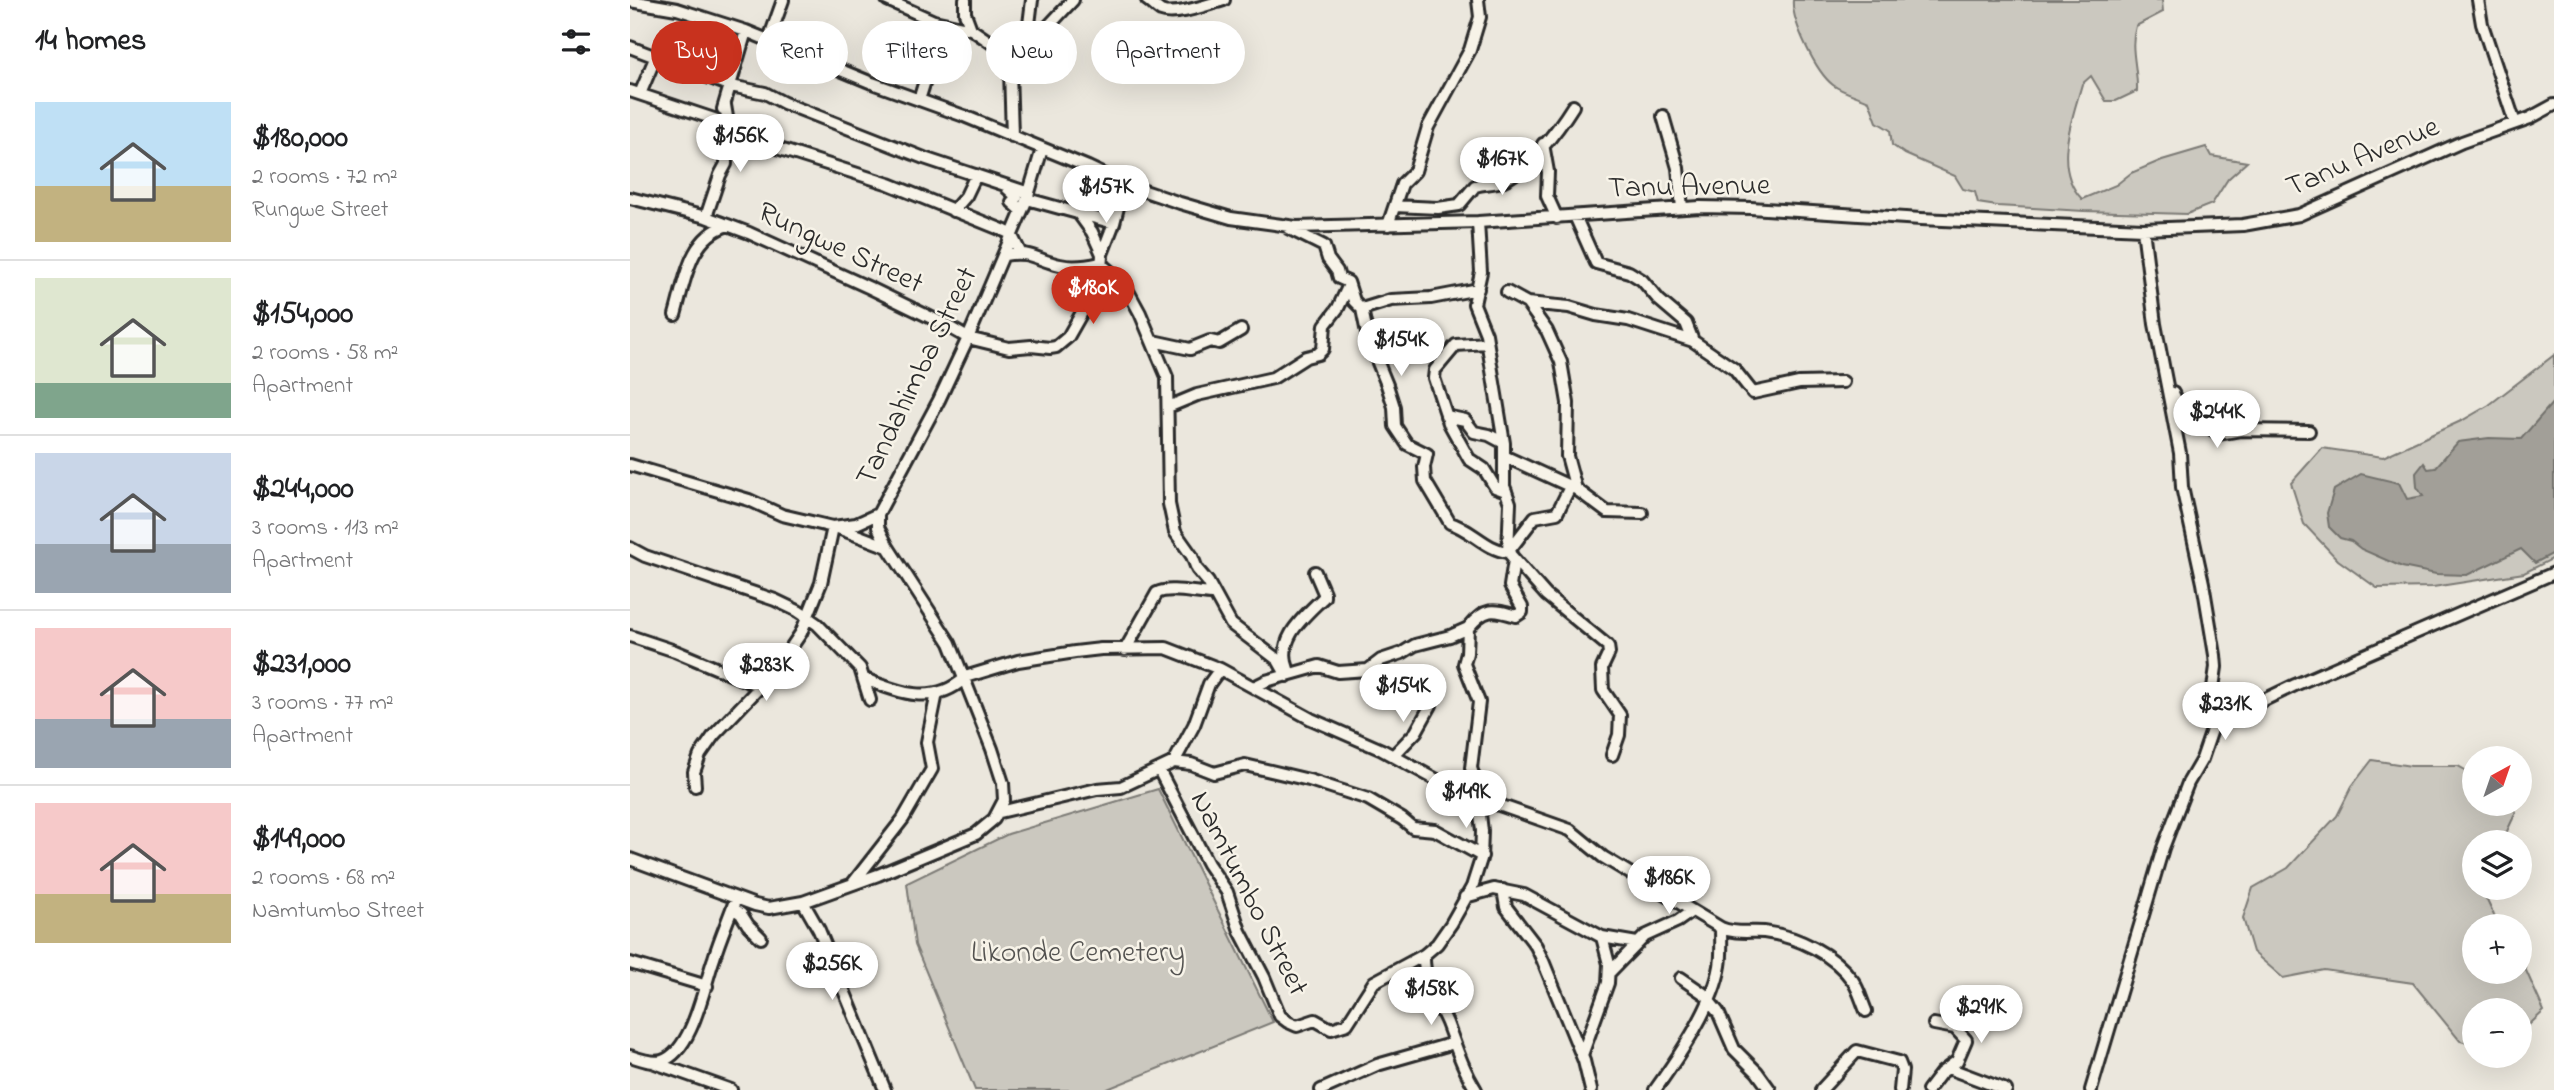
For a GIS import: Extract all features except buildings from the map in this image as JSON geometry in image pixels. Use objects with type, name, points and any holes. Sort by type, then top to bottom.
[{"type":"street","points":[[776,21],[783,0]]},
{"type":"street","points":[[965,0],[968,21]]},
{"type":"street","points":[[1029,21],[1032,0]]},
{"type":"street","points":[[1053,21],[1073,0]]},
{"type":"street","points":[[1147,0],[1162,11],[1171,13],[1224,0]]},
{"type":"street","points":[[1388,225],[1402,184],[1415,170],[1428,127],[1470,50],[1480,17],[1478,0]]},
{"type":"street","points":[[2478,0],[2482,24],[2515,123]]},
{"type":"street","name":"Tanu Avenue","points":[[630,1],[680,5],[756,36]]},
{"type":"street","points":[[891,1],[938,21]]},
{"type":"street","points":[[715,120],[725,105],[746,31]]},
{"type":"street","points":[[630,47],[651,54]]},
{"type":"street","points":[[651,65],[635,92],[729,124],[752,140],[870,177],[1012,234],[1020,252]]},
{"type":"street","name":"Tanu Avenue","points":[[848,73],[1012,136],[1124,184],[1222,215],[1303,227],[1478,222],[1682,208],[1751,208],[2143,229],[2243,225],[2299,215],[2462,142],[2515,123],[2554,105]]},
{"type":"street","points":[[726,84],[765,93],[867,136],[1028,196],[1114,223]]},
{"type":"street","points":[[919,100],[924,84]]},
{"type":"street","points":[[1010,84],[1012,136]]},
{"type":"street","points":[[706,217],[720,175],[725,170],[729,124],[725,105]]},
{"type":"street","points":[[1395,206],[1438,208],[1459,205],[1475,186],[1514,175],[1573,106]]},
{"type":"street","points":[[1663,116],[1678,169],[1682,208]]},
{"type":"street","points":[[1543,144],[1548,172],[1547,196],[1557,218]]},
{"type":"street","name":"Tandahimba Street","points":[[1000,812],[1004,800],[1003,783],[965,678],[950,643],[887,547],[878,527],[878,514],[939,400],[968,338],[1028,196],[1042,149]]},
{"type":"street","points":[[953,211],[976,175]]},
{"type":"street","points":[[1000,184],[1014,193],[1017,197],[1012,202],[1021,210]]},
{"type":"street","name":"Rungwe Street","points":[[630,198],[728,225],[870,288],[968,338],[1009,348],[1056,347],[1068,337],[1100,280],[1101,259],[1124,184]]},
{"type":"street","points":[[1079,213],[1093,232],[1101,259],[1128,291],[1153,341],[1167,377],[1169,504],[1177,537],[1192,556],[1197,569],[1231,624],[1278,660],[1289,675]]},
{"type":"street","points":[[1575,216],[1596,263],[1629,272],[1642,280],[1659,300],[1686,323],[1693,341]]},
{"type":"street","points":[[1254,687],[1319,666],[1338,672],[1365,671],[1384,658],[1402,653],[1415,645],[1450,636],[1468,628],[1489,612],[1499,610],[1514,616],[1522,612],[1510,586],[1510,503],[1506,491],[1504,443],[1485,330],[1474,304],[1481,263],[1478,222]]},
{"type":"street","points":[[675,315],[690,263],[699,244],[713,230],[728,225]]},
{"type":"street","points":[[1283,225],[1325,247],[1329,262],[1339,278],[1347,281],[1355,304],[1362,309],[1368,338],[1394,407],[1395,426],[1407,444],[1427,454],[1425,481],[1442,513],[1450,523],[1511,556],[1546,595],[1608,646],[1609,653],[1601,668],[1603,690],[1620,715],[1619,736],[1612,755]]},
{"type":"street","points":[[2143,229],[2152,301],[2180,453],[2182,487],[2215,654],[2211,702],[2217,721]]},
{"type":"street","points":[[1004,255],[1020,252],[1060,265],[1080,266],[1101,259]]},
{"type":"street","points":[[1168,407],[1197,395],[1273,377],[1318,354],[1323,349],[1325,325],[1338,308],[1348,287]]},
{"type":"street","points":[[1362,309],[1391,300],[1431,299],[1478,289]]},
{"type":"street","points":[[1507,292],[1527,303],[1569,307],[1628,320],[1693,341],[1734,369],[1753,393],[1799,383],[1843,382]]},
{"type":"street","points":[[1511,556],[1535,517],[1557,513],[1573,488],[1567,456],[1568,403],[1562,362],[1547,331],[1527,303]]},
{"type":"street","points":[[1153,341],[1190,349],[1210,341],[1219,343],[1241,330]]},
{"type":"street","points":[[1487,343],[1459,344],[1435,370],[1434,381],[1446,416],[1469,459],[1484,469],[1494,487],[1506,491]]},
{"type":"street","points":[[2166,381],[2180,407],[2210,418],[2218,434],[2241,430],[2309,431]]},
{"type":"street","points":[[1446,416],[1465,420],[1474,432],[1489,435],[1504,443]]},
{"type":"street","points":[[1506,457],[1573,488],[1607,512],[1642,513]]},
{"type":"street","points":[[630,465],[749,500],[782,515],[835,527],[887,547]]},
{"type":"street","points":[[835,527],[865,521],[878,514]]},
{"type":"street","points":[[695,786],[694,772],[699,755],[714,735],[761,687],[795,643],[821,583],[835,527]]},
{"type":"street","points":[[630,548],[657,561],[775,600],[806,616],[855,662],[865,679],[870,700]]},
{"type":"street","points":[[1289,675],[1284,659],[1287,641],[1300,620],[1324,597],[1315,572]]},
{"type":"street","points":[[2091,1090],[2163,848],[2188,783],[2202,759],[2217,721],[2554,573]]},
{"type":"street","points":[[1125,650],[1157,593],[1167,589],[1214,594]]},
{"type":"street","name":"Namtumbo Street","points":[[1159,770],[1208,864],[1227,892],[1243,938],[1264,977],[1280,1016],[1297,1026],[1315,1020],[1331,1029],[1348,1024],[1374,982],[1424,955],[1445,934],[1478,871],[1482,856],[1480,799],[1471,768],[1480,708],[1474,685],[1464,664],[1468,628]]},
{"type":"street","points":[[630,636],[675,651],[761,687]]},
{"type":"street","points":[[865,679],[891,690],[914,695],[952,688],[965,678],[1043,656],[1101,649],[1166,648],[1220,668],[1278,701],[1393,756],[1448,786],[1570,830],[1603,857],[1721,928],[1730,931],[1767,932],[1797,938],[1809,944],[1852,981],[1866,1012]]},
{"type":"street","points":[[630,859],[734,903],[769,908],[803,902],[852,885],[976,834],[1000,812],[1010,808],[1097,789],[1121,787],[1174,762],[1194,725],[1209,684],[1220,668]]},
{"type":"street","points":[[1273,679],[1278,701]]},
{"type":"street","points":[[852,885],[903,819],[932,769],[927,742],[937,692]]},
{"type":"street","points":[[1393,756],[1416,732],[1431,705]]},
{"type":"street","points":[[1174,762],[1191,764],[1214,773],[1237,765],[1249,766],[1309,780],[1368,799],[1413,828],[1434,830],[1482,856]]},
{"type":"street","points":[[1465,897],[1482,891],[1503,890],[1524,895],[1602,937],[1637,943]]},
{"type":"street","points":[[1503,890],[1506,907],[1536,946],[1582,1055],[1591,1090]]},
{"type":"street","points":[[803,902],[819,930],[885,1090]]},
{"type":"street","points":[[734,903],[746,923],[761,937]]},
{"type":"street","points":[[653,1062],[664,1060],[680,1046],[707,986],[712,963],[734,903]]},
{"type":"street","points":[[1609,973],[1645,936],[1678,921],[1692,911]]},
{"type":"street","points":[[1655,1090],[1679,1057],[1710,999],[1720,966],[1721,928]]},
{"type":"street","points":[[1582,1055],[1605,993],[1609,973],[1602,937]]},
{"type":"street","points":[[1424,955],[1429,988],[1443,1014],[1460,1063],[1476,1090]]},
{"type":"street","points":[[630,963],[707,986]]},
{"type":"street","points":[[1681,978],[1710,999],[1734,1049],[1757,1072],[1770,1090]]},
{"type":"street","points":[[1928,1090],[1958,1061],[1966,1038],[1952,1026],[1934,1024]]},
{"type":"street","points":[[1321,1090],[1377,1065],[1454,1043]]},
{"type":"street","points":[[1821,1090],[1857,1051],[1899,1062],[1902,1070],[1900,1090]]},
{"type":"street","points":[[630,1056],[731,1090]]},
{"type":"street","points":[[1948,1068],[2006,1090]]},
{"type":"green space","points":[[1793,0],[2162,0],[2163,12],[2136,26],[2133,42],[2137,91],[2116,101],[2106,101],[2091,76],[2082,84],[2067,143],[2068,173],[2073,187],[2082,199],[2116,185],[2131,173],[2162,160],[2206,147],[2211,156],[2247,162],[2228,179],[2212,204],[2187,214],[2084,211],[1978,203],[1975,192],[1963,189],[1955,176],[1905,154],[1892,145],[1890,130],[1877,122],[1869,101],[1841,90],[1826,78],[1812,58],[1800,33]]},
{"type":"green space","points":[[2554,355],[2554,558],[2524,573],[2433,587],[2377,588],[2338,560],[2304,524],[2291,483],[2322,448],[2383,457],[2489,405]]},
{"type":"green space","points":[[2372,760],[2411,766],[2458,766],[2462,768],[2462,816],[2514,816],[2508,830],[2462,830],[2462,900],[2487,900],[2493,914],[2462,914],[2462,984],[2532,984],[2544,1011],[2532,1022],[2532,998],[2462,998],[2462,1042],[2413,983],[2324,970],[2283,978],[2253,952],[2243,918],[2253,888],[2288,868],[2337,816],[2352,786]]},
{"type":"green space","name":"Likonde Cemetery","points":[[1158,789],[1273,1022],[1105,1090],[975,1090],[915,945],[907,883],[1008,834]]},
{"type":"shaded area","points":[[2554,401],[2554,553],[2535,563],[2521,549],[2467,575],[2436,574],[2402,567],[2361,549],[2351,541],[2340,538],[2329,527],[2327,513],[2334,490],[2361,474],[2399,483],[2407,499],[2423,496],[2417,487],[2416,473],[2424,463],[2428,469],[2435,468],[2458,442],[2489,438],[2521,439]]}]
